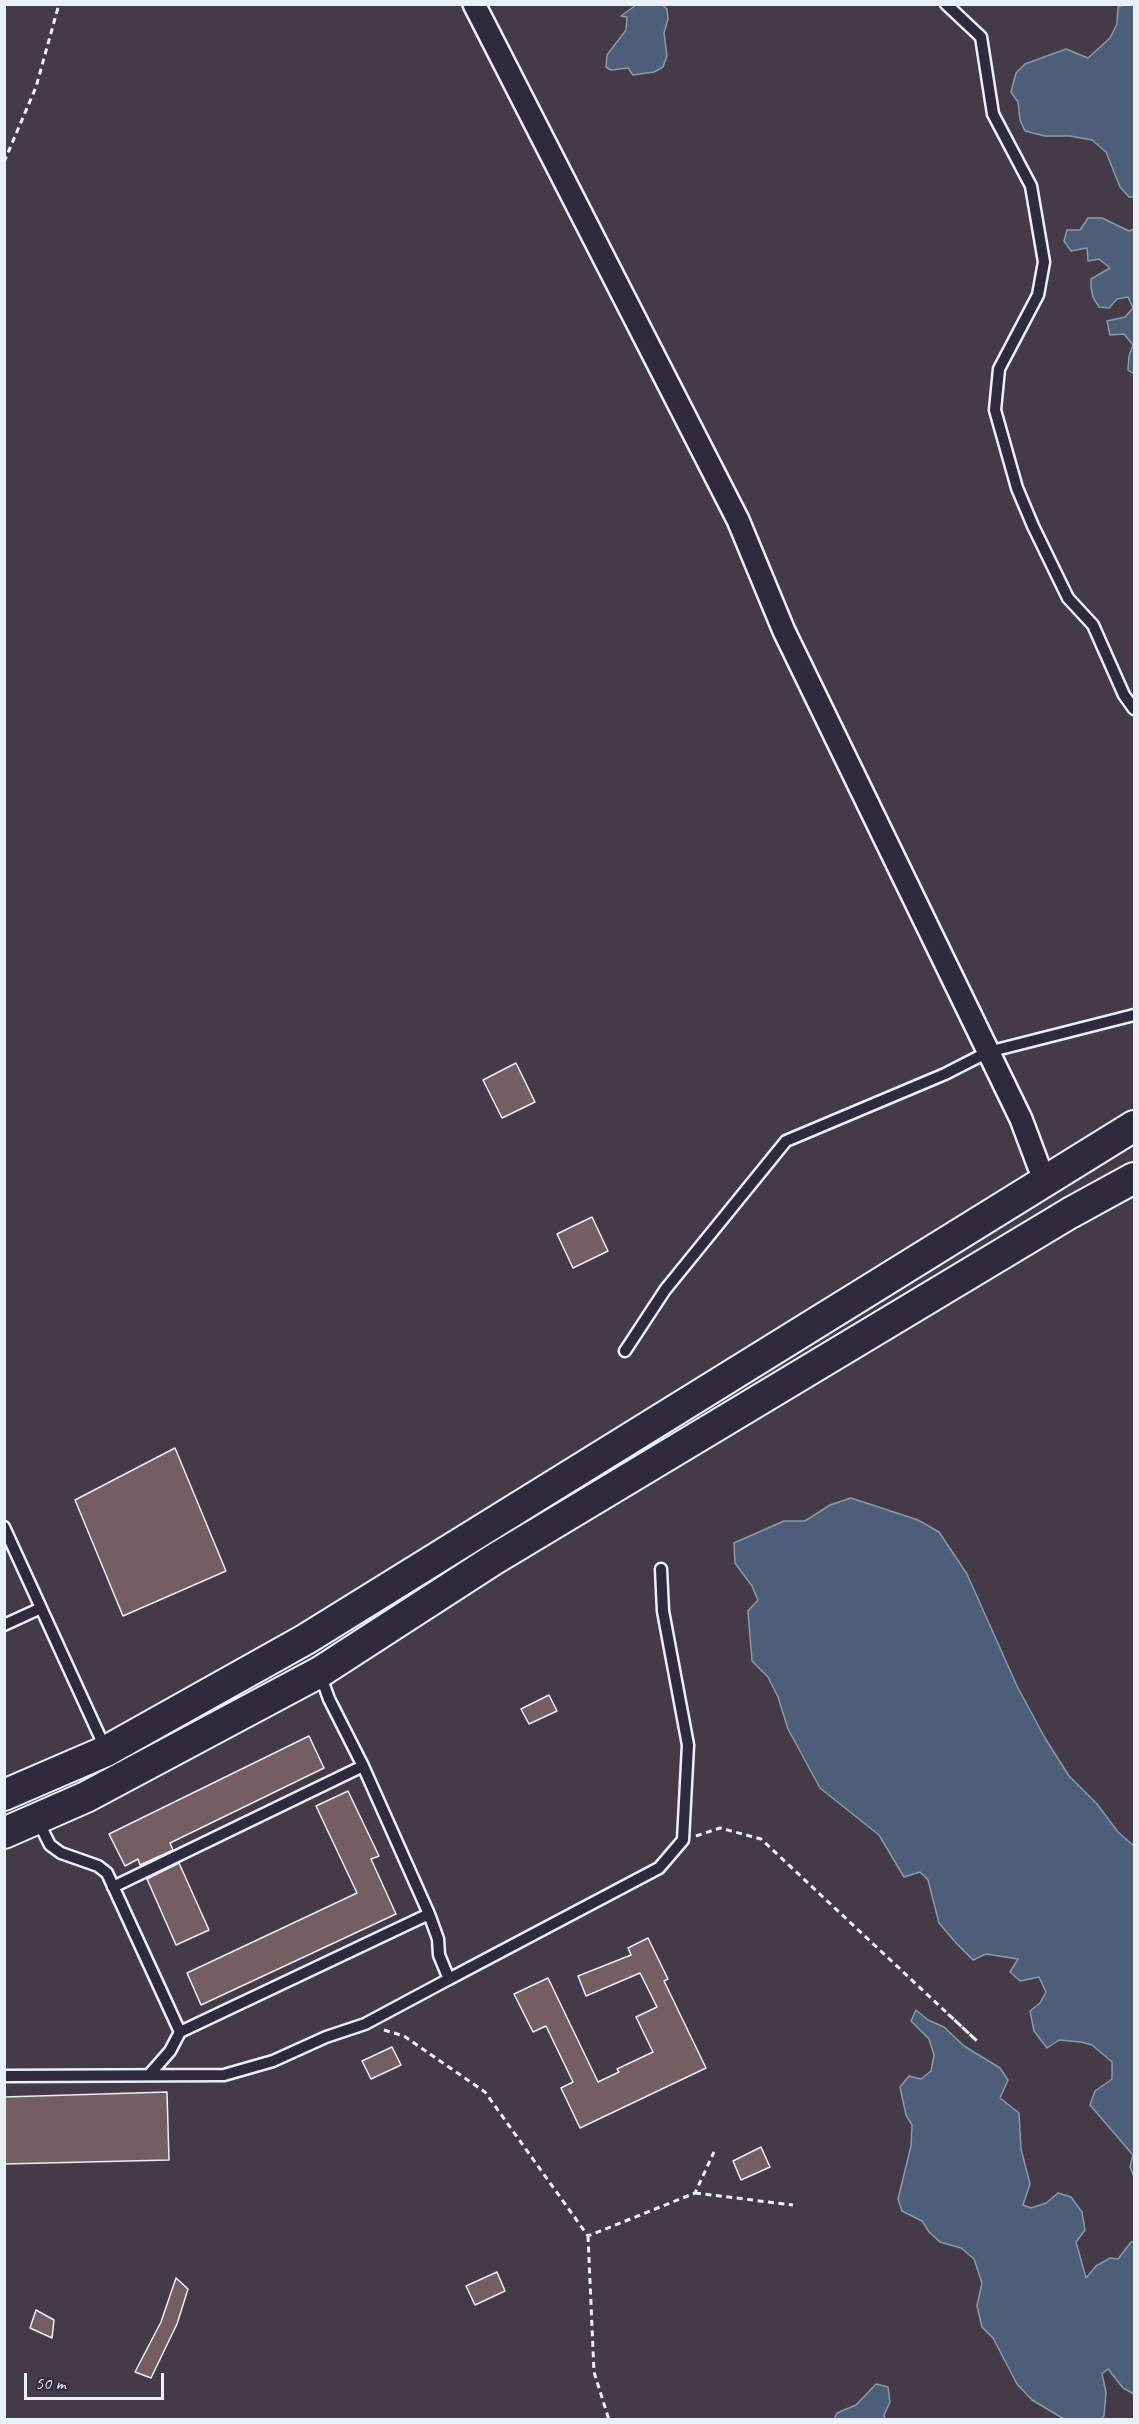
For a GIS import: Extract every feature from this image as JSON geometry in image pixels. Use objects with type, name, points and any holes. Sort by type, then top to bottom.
[{"type":"main road","points":[[4,1795],[106,1750],[306,1639],[1134,1126]]},
{"type":"main road","points":[[4,1833],[86,1797],[320,1671],[493,1560],[1070,1214],[1134,1178]]},
{"type":"street","points":[[474,4],[738,520],[784,630],[1021,1119],[1039,1167]]},
{"type":"lane","points":[[946,4],[981,38],[993,114],[1031,186],[1044,262],[1038,296],[999,369],[995,410],[1017,488],[1033,526],[1068,598],[1093,625],[1124,695],[1134,709]]},
{"type":"lane","points":[[625,1351],[665,1290],[786,1141],[945,1074],[988,1052],[1134,1015]]},
{"type":"lane","points":[[4,1527],[106,1750]]},
{"type":"lane","points":[[4,2076],[224,2075],[273,2061],[326,2037],[365,2025],[659,1869],[683,1840],[688,1744],[663,1611],[661,1569]]},
{"type":"lane","points":[[4,1625],[41,1608]]},
{"type":"lane","points":[[320,1671],[329,1699],[363,1766],[429,1914],[438,1939],[439,1955],[449,1979]]},
{"type":"lane","points":[[113,1887],[363,1766]]},
{"type":"lane","points":[[37,1819],[50,1845],[61,1853],[98,1866],[107,1873],[180,2032]]},
{"type":"lane","points":[[149,2075],[170,2051],[180,2032],[429,1914]]},
{"type":"path","points":[[4,162],[36,87],[59,4]]},
{"type":"path","points":[[683,1840],[720,1828],[761,1839],[977,2041],[948,2014]]},
{"type":"path","points":[[365,2025],[404,2036],[485,2092],[588,2236],[594,2373],[609,2420]]},
{"type":"path","points":[[695,2193],[714,2152]]},
{"type":"path","points":[[588,2236],[695,2193],[793,2205]]},
{"type":"water","points":[[1126,4],[1134,5],[1134,197],[1129,197],[1120,187],[1106,152],[1092,140],[1070,136],[1045,136],[1025,131],[1020,120],[1018,102],[1011,92],[1016,73],[1025,64],[1066,49],[1088,58],[1110,38],[1117,24],[1118,7]]},
{"type":"water","points":[[636,5],[662,5],[667,9],[668,19],[664,33],[667,56],[663,67],[654,72],[633,75],[628,68],[611,70],[606,67],[607,55],[626,30],[627,17],[621,16]]},
{"type":"water","points":[[1088,218],[1102,218],[1129,231],[1134,229],[1134,374],[1128,370],[1133,345],[1124,334],[1110,335],[1107,321],[1125,317],[1133,308],[1128,297],[1117,299],[1109,308],[1099,307],[1093,297],[1091,279],[1110,268],[1099,259],[1088,261],[1087,248],[1071,251],[1064,241],[1067,230],[1080,230]]},
{"type":"water","points":[[851,1498],[918,1520],[939,1532],[967,1574],[1017,1686],[1045,1738],[1069,1776],[1097,1804],[1118,1832],[1134,1846],[1134,2177],[1130,2167],[1133,2155],[1090,2105],[1095,2091],[1112,2079],[1112,2062],[1092,2045],[1081,2042],[1059,2040],[1047,2048],[1034,2031],[1030,2011],[1040,2003],[1046,1992],[1039,1977],[1020,1981],[1010,1972],[1018,1959],[986,1954],[973,1960],[957,1944],[939,1923],[928,1880],[920,1872],[904,1877],[879,1835],[820,1788],[788,1729],[778,1697],[768,1677],[752,1661],[748,1611],[758,1600],[752,1586],[735,1563],[734,1543],[784,1521],[805,1521],[830,1505]]},
{"type":"water","points":[[916,2010],[928,2020],[944,2027],[964,2046],[1000,2068],[1008,2080],[1000,2098],[1019,2113],[1021,2149],[1030,2184],[1023,2205],[1031,2208],[1046,2203],[1058,2193],[1071,2197],[1082,2212],[1085,2230],[1076,2242],[1086,2278],[1096,2266],[1110,2258],[1118,2259],[1131,2242],[1134,2242],[1134,2394],[1123,2388],[1108,2369],[1102,2374],[1106,2392],[1104,2416],[1101,2419],[1064,2419],[1032,2400],[1017,2384],[993,2338],[982,2327],[977,2306],[982,2283],[974,2259],[961,2248],[940,2242],[929,2232],[922,2221],[902,2211],[898,2199],[911,2146],[912,2125],[906,2115],[900,2087],[909,2076],[921,2079],[931,2071],[934,2055],[929,2039],[911,2021]]},
{"type":"water","points":[[876,2384],[888,2387],[890,2402],[884,2415],[885,2419],[834,2419],[837,2413],[856,2405]]},
{"type":"building","points":[[516,1063],[535,1102],[502,1118],[483,1080]]},
{"type":"building","points":[[592,1217],[608,1251],[573,1268],[557,1234]]},
{"type":"building","points":[[175,1448],[226,1571],[123,1616],[75,1500]]},
{"type":"building","points":[[549,1695],[557,1711],[529,1724],[521,1709]]},
{"type":"building","points":[[309,1736],[324,1768],[170,1843],[173,1850],[140,1865],[138,1859],[125,1866],[109,1834]]},
{"type":"building","points":[[348,1791],[379,1856],[371,1859],[396,1914],[201,2005],[187,1973],[357,1893],[316,1806]]},
{"type":"building","points":[[179,1863],[209,1930],[176,1945],[147,1879]]},
{"type":"building","points":[[648,1938],[668,1979],[664,1981],[706,2068],[580,2128],[561,2088],[573,2082],[546,2026],[533,2032],[514,1994],[548,1978],[598,2082],[619,2072],[617,2069],[653,2052],[636,2017],[657,2007],[640,1973],[586,1996],[578,1976],[631,1955],[628,1948]]},
{"type":"building","points":[[392,2047],[401,2065],[371,2079],[362,2061]]},
{"type":"building","points":[[167,2092],[169,2160],[4,2164],[4,2097]]},
{"type":"building","points":[[761,2147],[770,2167],[741,2180],[733,2161]]},
{"type":"building","points":[[497,2272],[505,2291],[475,2305],[466,2286]]},
{"type":"building","points":[[176,2278],[188,2289],[177,2324],[151,2378],[135,2372],[161,2322]]},
{"type":"building","points":[[36,2310],[54,2320],[52,2338],[30,2328]]}]
